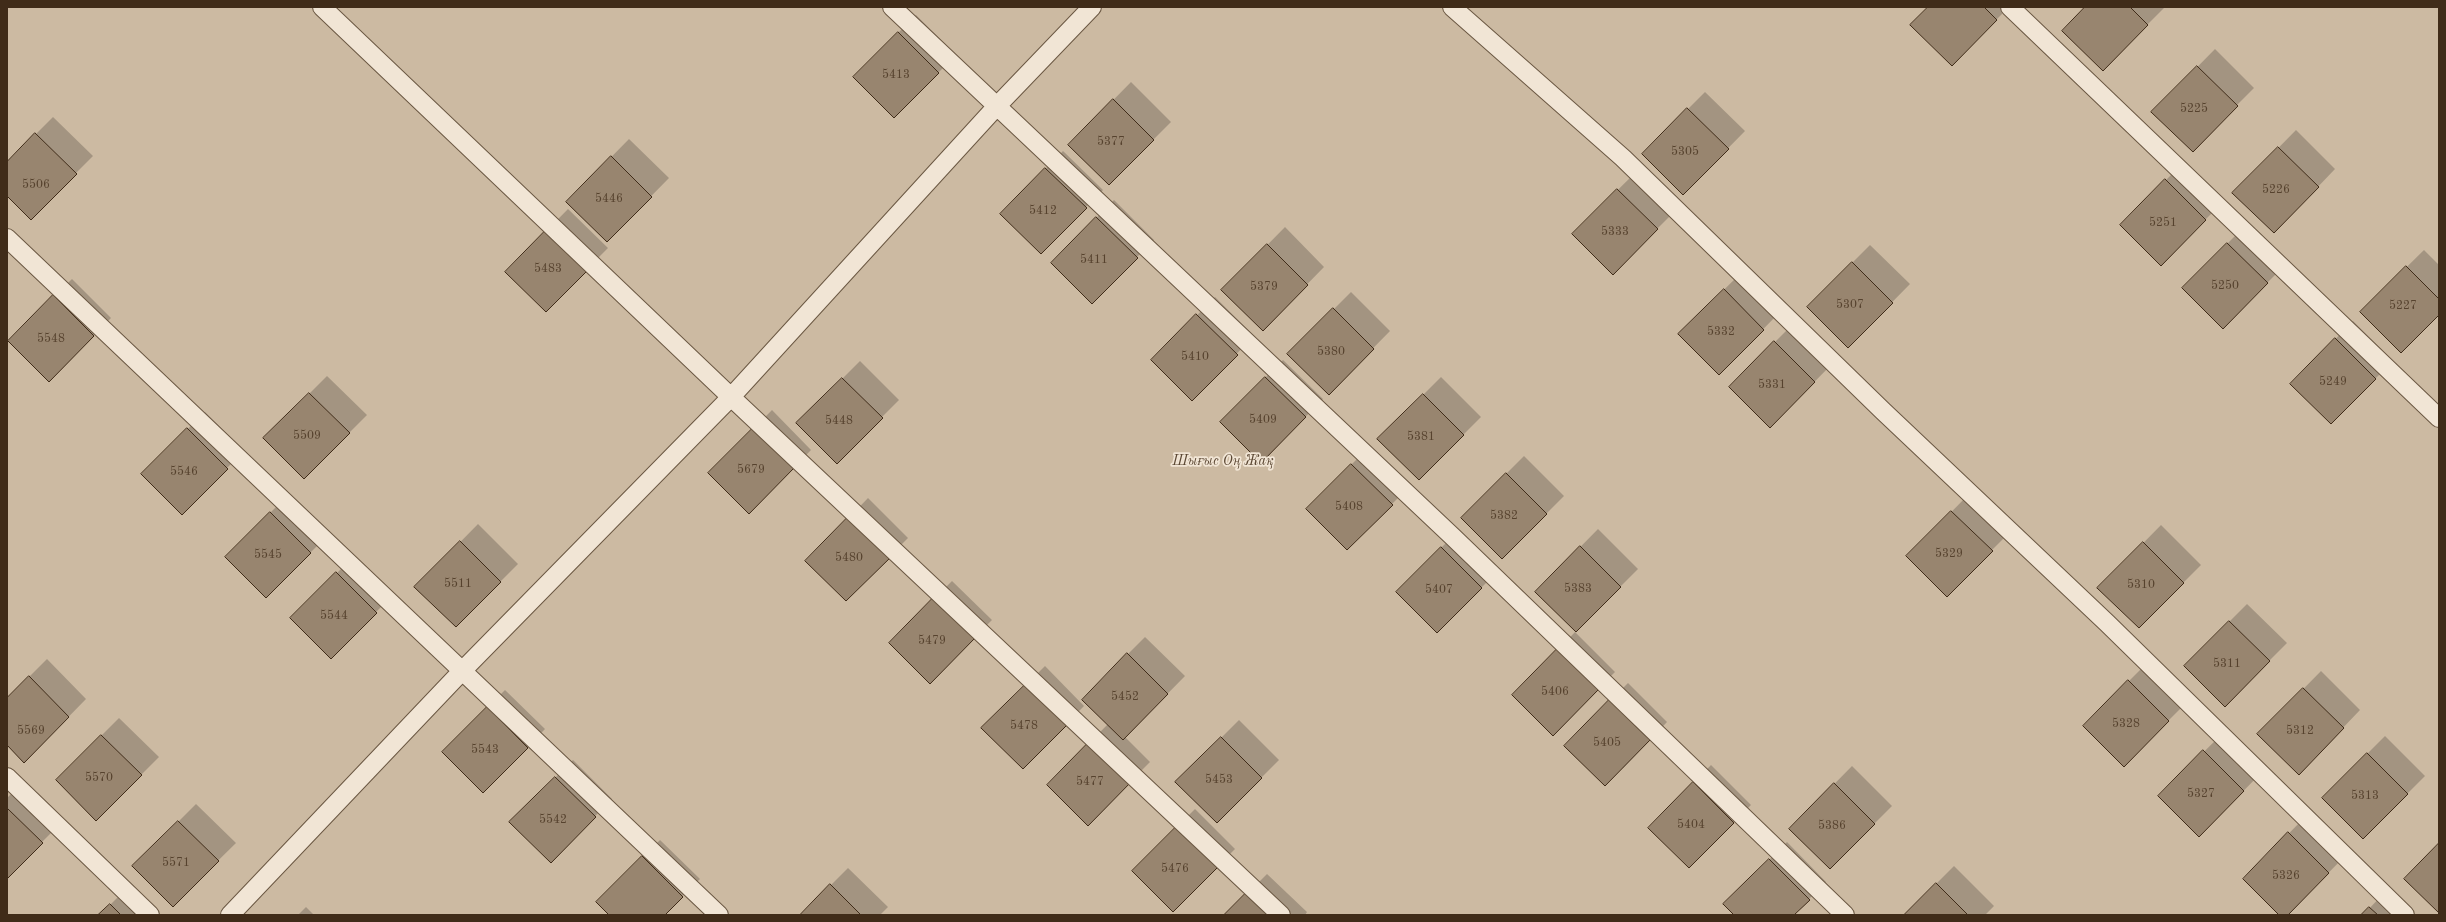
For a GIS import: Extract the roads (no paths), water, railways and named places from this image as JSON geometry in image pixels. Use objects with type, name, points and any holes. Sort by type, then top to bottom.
[{"type":"lane","points":[[322,7],[731,397],[1281,915]]},
{"type":"lane","points":[[892,7],[996,107],[1453,537],[1845,915]]},
{"type":"lane","points":[[230,915],[463,670],[731,397],[996,107],[1092,7]]},
{"type":"lane","points":[[1452,7],[1623,158],[1888,416],[2108,623],[2405,915]]},
{"type":"lane","points":[[2010,7],[2439,418]]},
{"type":"lane","points":[[7,238],[719,915]]},
{"type":"lane","points":[[7,777],[150,915]]},
{"type":"park label","name":"Шығыс Оң Жақ","points":[[1223,461]]}]
